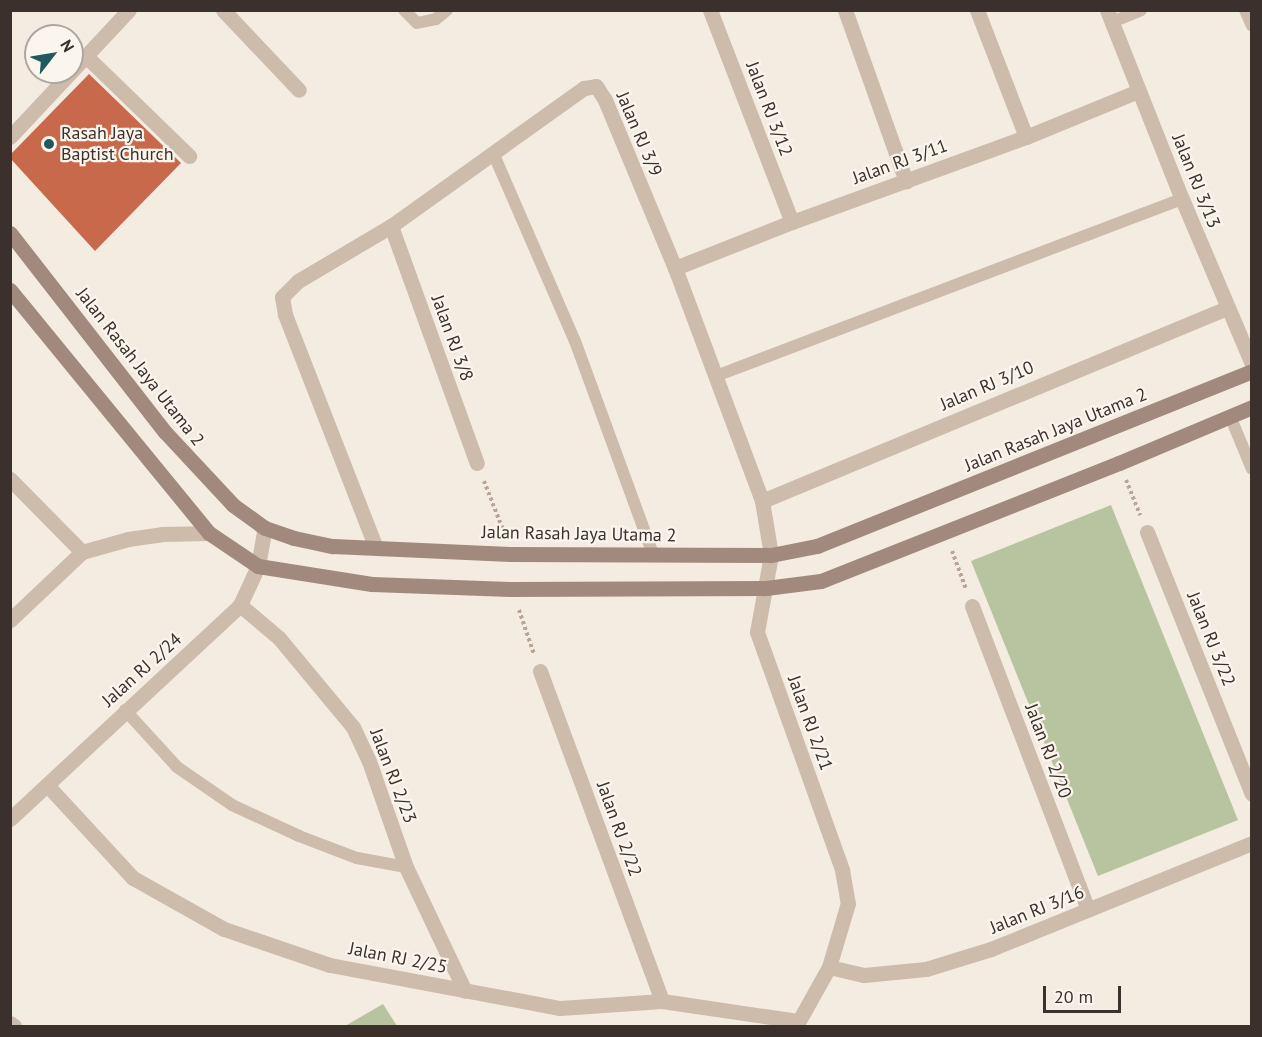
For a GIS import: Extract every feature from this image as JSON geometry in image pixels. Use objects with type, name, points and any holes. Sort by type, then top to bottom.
[{"type":"street","points":[[10,137],[88,58],[129,10]]},
{"type":"street","points":[[222,10],[299,90]]},
{"type":"street","name":"Jalan RJ 3/12","points":[[710,10],[792,222]]},
{"type":"street","points":[[844,10],[906,181]]},
{"type":"street","points":[[977,10],[1026,136]]},
{"type":"street","name":"Jalan RJ 3/13","points":[[1110,16],[1138,91],[1251,364]]},
{"type":"street","points":[[88,58],[189,156]]},
{"type":"street","name":"Jalan RJ 3/9","points":[[376,548],[290,325],[282,297],[298,282],[391,226],[495,154],[584,88],[596,86],[605,100],[675,268],[716,376],[762,501],[771,555]]},
{"type":"street","name":"Jalan RJ 3/11","points":[[675,268],[792,222],[1026,136],[1138,91]]},
{"type":"street","name":"Jalan RJ 3/8","points":[[391,226],[477,463]]},
{"type":"street","name":"Jalan Rasah Jaya Utama 2","points":[[10,233],[165,432],[233,505],[265,528],[294,538],[333,546],[512,554],[771,555],[817,546],[1251,370]]},
{"type":"street","points":[[10,290],[209,533],[258,566],[372,584],[511,589],[766,588],[821,581],[1119,463],[1251,406]]},
{"type":"street","name":"Jalan RJ 3/10","points":[[762,501],[1227,308]]},
{"type":"street","points":[[10,479],[82,552]]},
{"type":"street","name":"Jalan RJ 2/24","points":[[10,819],[240,605],[258,566],[265,528]]},
{"type":"street","name":"Jalan RJ 3/22","points":[[1147,532],[1251,794]]},
{"type":"street","points":[[10,620],[82,552],[128,539],[162,534],[209,533]]},
{"type":"street","name":"Jalan RJ 2/21","points":[[771,555],[757,632],[842,870],[848,903],[829,967]]},
{"type":"street","name":"Jalan RJ 2/23","points":[[240,605],[279,638],[353,727],[369,761],[406,867],[465,991]]},
{"type":"street","name":"Jalan RJ 2/20","points":[[972,606],[1088,910]]},
{"type":"street","name":"Jalan RJ 2/22","points":[[540,671],[662,1001]]},
{"type":"street","name":"Jalan RJ 2/25","points":[[48,786],[133,878],[224,929],[330,965],[560,1008],[662,1001],[797,1023]]},
{"type":"street","name":"Jalan RJ 3/16","points":[[829,967],[864,975],[926,969],[991,949],[1251,843]]},
{"type":"street","points":[[797,1023],[829,967]]},
{"type":"street","points":[[10,1023],[14,1026]]},
{"type":"lane","points":[[404,10],[417,23],[436,19],[447,10]]},
{"type":"lane","points":[[1110,16],[1141,10]]},
{"type":"lane","points":[[1245,10],[1251,26]]},
{"type":"lane","points":[[495,154],[575,341],[653,554]]},
{"type":"lane","points":[[716,376],[1182,199]]},
{"type":"lane","points":[[1230,416],[1251,469]]},
{"type":"lane","points":[[125,710],[177,766],[232,805],[300,836],[357,858],[406,867]]},
{"type":"path","points":[[477,463],[512,554]]},
{"type":"path","points":[[1119,463],[1147,532]]},
{"type":"path","points":[[945,533],[972,606]]},
{"type":"path","points":[[511,589],[540,671]]},
{"type":"green space","points":[[1111,505],[1238,820],[1098,876],[971,561]]},
{"type":"green space","points":[[383,1004],[397,1026],[345,1026]]},
{"type":"building","name":"Rasah Jaya Baptist Church","points":[[89,74],[181,163],[95,251],[10,158],[10,155],[79,84],[84,84],[84,79]]},
{"type":"place","name":"Rasah Jaya Baptist Church","points":[[49,144]]}]
